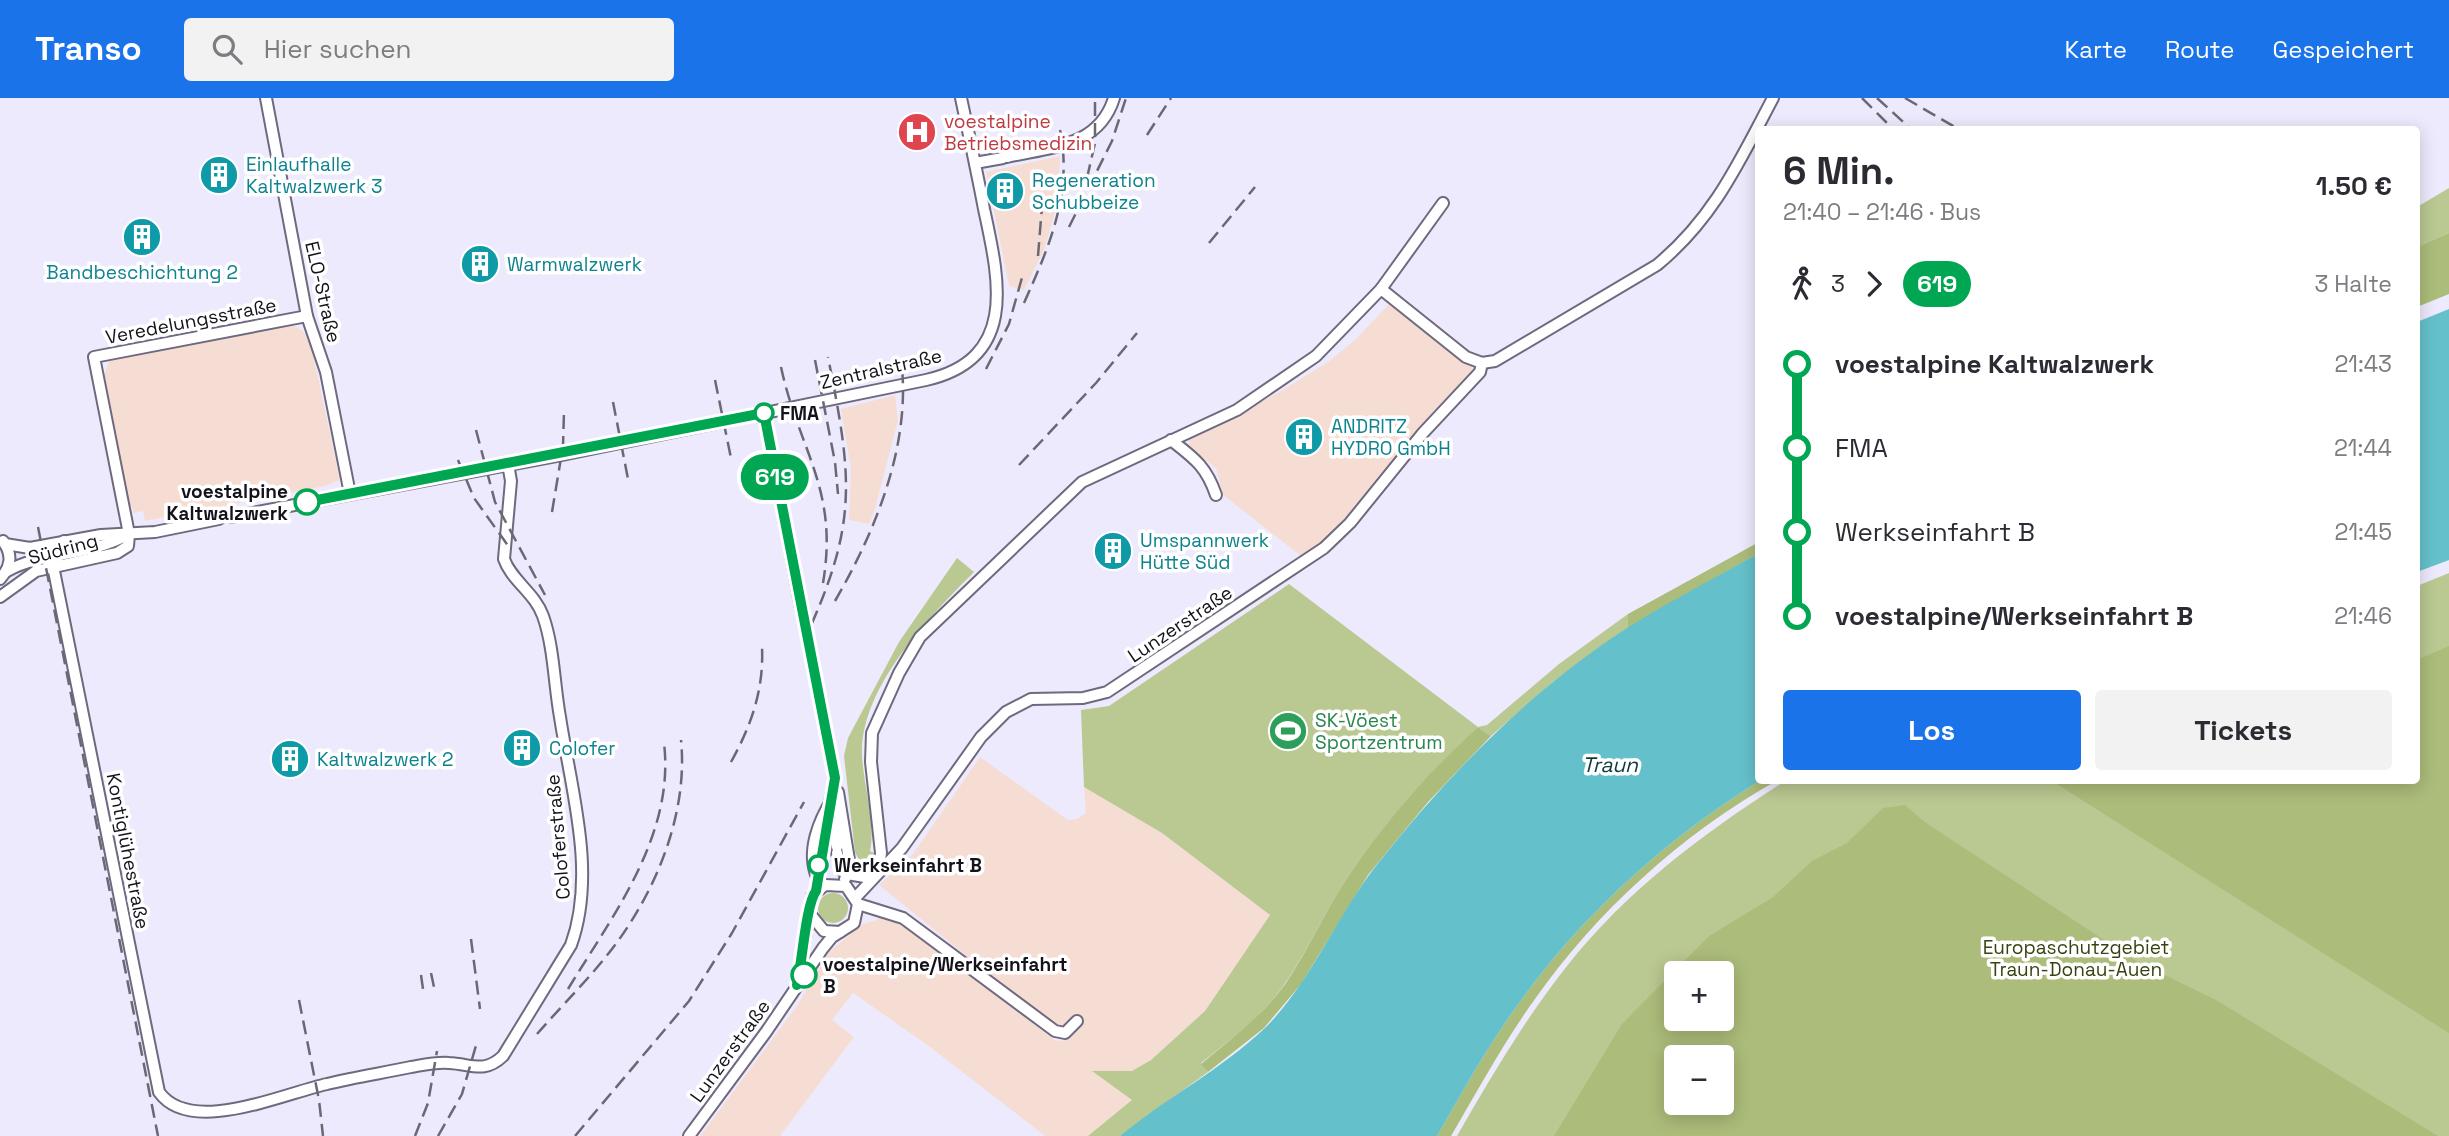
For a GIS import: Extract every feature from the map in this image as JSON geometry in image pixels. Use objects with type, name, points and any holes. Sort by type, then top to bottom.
[{"type":"street","name":"ELO-Straße","points":[[266,98],[307,316],[326,372],[350,494]]},
{"type":"street","name":"Zentralstraße","points":[[764,413],[933,379],[959,369],[976,354],[995,320],[999,292],[961,98]]},
{"type":"street","points":[[975,163],[1074,143],[1089,136],[1107,117],[1114,98]]},
{"type":"street","points":[[1759,126],[1773,98]]},
{"type":"street","points":[[1381,289],[1466,357],[1482,363],[1507,355],[1657,265],[1678,247],[1697,228],[1728,185],[1755,133]]},
{"type":"street","points":[[879,869],[881,853],[871,762],[872,733],[887,697],[920,637],[1082,482],[1237,410],[1289,376],[1342,332],[1381,289],[1443,203]]},
{"type":"street","name":"Veredelungsstraße","points":[[129,534],[94,358],[307,316]]},
{"type":"street","name":"Lunzerstraße","points":[[797,985],[810,902],[816,891],[825,885],[854,892],[868,883],[902,848],[981,737],[1006,712],[1031,699],[1083,698],[1107,692],[1335,540],[1438,415],[1480,372],[1482,363]]},
{"type":"street","points":[[231,517],[764,413],[801,608]]},
{"type":"street","points":[[1171,440],[1201,463],[1209,473],[1216,495]]},
{"type":"street","name":"Coloferstraße","points":[[201,1118],[260,1107],[326,1084],[418,1066],[446,1062],[488,1068],[503,1056],[571,945],[578,927],[582,897],[573,782],[542,613],[530,591],[504,559],[511,481],[508,464]]},
{"type":"street","name":"Südring","points":[[2,541],[30,548],[219,519]]},
{"type":"street","name":"Südring","points":[[3,575],[21,563],[116,542],[129,534]]},
{"type":"street","name":"Südring","points":[[1,593],[36,571],[124,550],[128,546],[129,534]]},
{"type":"street","points":[[2,541],[9,555],[3,575]]},
{"type":"street","points":[[53,566],[64,541]]},
{"type":"street","name":"Kontiglühestraße","points":[[53,566],[159,1091],[170,1107],[183,1114],[201,1118]]},
{"type":"street","points":[[816,891],[821,849],[835,795]]},
{"type":"street","points":[[835,795],[837,850],[841,870],[854,892],[889,913],[903,918],[1055,1031],[1065,1032],[1077,1021]]},
{"type":"street","points":[[817,877],[813,864],[817,831],[835,795]]},
{"type":"street","points":[[835,795],[850,866],[856,918],[889,913]]},
{"type":"street","points":[[854,892],[865,898],[868,883]]},
{"type":"street","points":[[810,914],[824,931],[840,932]]},
{"type":"street","name":"Lunzerstraße","points":[[689,1136],[766,1032],[823,948],[840,932],[850,927],[856,918]]},
{"type":"shaded area","points":[[1060,156],[1058,202],[1044,250],[1024,290],[1009,286],[986,172]]},
{"type":"shaded area","points":[[1390,303],[1472,365],[1473,370],[1430,415],[1342,523],[1325,540],[1301,556],[1223,495],[1216,468],[1190,449],[1189,439],[1276,394],[1328,362],[1356,339]]},
{"type":"shaded area","points":[[287,324],[297,327],[309,336],[340,480],[325,486],[145,521],[143,511],[133,513],[132,506],[129,506],[106,390],[104,375],[109,361],[113,358]]},
{"type":"shaded area","points":[[895,395],[898,420],[875,509],[869,524],[849,520],[851,469],[841,409]]},
{"type":"shaded area","points":[[980,757],[1068,820],[1077,819],[1086,813],[1084,787],[1098,794],[1162,833],[1270,915],[1205,1011],[1151,1060],[1133,1071],[1094,1072],[1133,1100],[1088,1136],[1045,1136],[930,1047],[853,993],[832,1020],[854,1037],[780,1136],[700,1136],[797,1006],[830,951],[863,924],[877,920],[878,916],[902,925],[1056,1041],[1070,1040],[879,885],[913,854]]},
{"type":"green space","points":[[2449,188],[2449,233],[2420,246],[2420,205]]},
{"type":"green space","points":[[2449,233],[2449,294],[2420,306],[2420,246]]},
{"type":"green space","points":[[1755,544],[1755,555],[1628,629],[1628,614]]},
{"type":"green space","points":[[957,558],[974,572],[901,654],[872,704],[864,729],[862,755],[871,829],[870,851],[874,853],[874,864],[869,870],[861,864],[855,852],[844,756],[848,738],[899,642]]},
{"type":"green space","name":"Europaschutzgebiet Traun-Donau-Auen","points":[[2449,573],[2449,1136],[1457,1136],[1523,1028],[1567,966],[1615,912],[1697,842],[1781,784],[2420,784],[2420,585]]},
{"type":"green space","name":"SK-Vöest Sportzentrum","points":[[1289,584],[1478,727],[1427,778],[1379,833],[1342,885],[1286,982],[1268,1005],[1246,1026],[1201,1063],[1208,1072],[1120,1136],[1088,1136],[1132,1100],[1092,1071],[1132,1071],[1151,1060],[1205,1011],[1270,915],[1162,833],[1084,787],[1081,710],[1109,706]]},
{"type":"green space","points":[[1628,614],[1628,629],[1554,681],[1491,736],[1478,727],[1487,725],[1559,664]]},
{"type":"green space","points":[[2449,646],[2449,1033],[2057,784],[2420,784],[2420,659]]},
{"type":"green space","points":[[1478,727],[1491,736],[1428,802],[1368,875],[1301,984],[1264,1028],[1208,1072],[1201,1064],[1257,1016],[1286,983],[1342,885],[1379,833],[1443,760]]},
{"type":"green space","points":[[1755,784],[1771,784],[1707,825],[1614,905],[1559,967],[1524,1015],[1451,1136],[1437,1136],[1502,1028],[1565,945],[1624,884],[1723,805]]},
{"type":"green space","points":[[1905,805],[1926,823],[2136,961],[2216,1000],[2438,1136],[1554,1136],[1622,1024],[1664,982],[1664,1031],[1734,1031],[1734,961],[1684,961],[1709,936],[1772,898],[1812,861],[1847,843],[1883,808]]},
{"type":"green space","points":[[833,893],[843,898],[848,908],[843,918],[833,923],[823,918],[818,908],[823,898]]},
{"type":"water","points":[[2449,309],[2449,560],[2420,571],[2420,321]]},
{"type":"water","name":"Traun","points":[[1755,555],[1755,784],[1656,856],[1624,884],[1565,945],[1502,1028],[1437,1136],[1120,1136],[1231,1057],[1265,1028],[1297,989],[1350,903],[1379,862],[1431,800],[1487,741],[1579,662],[1666,605]]},
{"type":"tunnel","points":[[801,608],[835,778]]},
{"type":"railway","points":[[1069,227],[1112,141],[1126,98]]},
{"type":"railway","points":[[1147,135],[1171,98]]},
{"type":"railway","points":[[1862,98],[1890,126]]},
{"type":"railway","points":[[1877,98],[1908,126]]},
{"type":"railway","points":[[1905,98],[1953,126]]},
{"type":"railway","points":[[1087,178],[1095,143],[1095,101]]},
{"type":"railway","points":[[1024,303],[1050,240],[1061,198],[1063,153],[1060,130]]},
{"type":"railway","points":[[1209,243],[1255,187]]},
{"type":"railway","points":[[1038,256],[1042,206]]},
{"type":"railway","points":[[986,369],[1009,324],[1023,274]]},
{"type":"railway","points":[[1019,465],[1096,383],[1137,333]]},
{"type":"railway","points":[[803,643],[834,566],[846,503],[842,438],[828,357]]},
{"type":"railway","points":[[835,601],[864,545],[888,485],[901,422],[901,359]]},
{"type":"railway","points":[[815,360],[835,462],[838,494]]},
{"type":"railway","points":[[781,367],[821,495],[826,521],[827,550],[823,583]]},
{"type":"railway","points":[[715,380],[731,458]]},
{"type":"railway","points":[[613,402],[628,479]]},
{"type":"railway","points":[[552,512],[563,446],[564,412]]},
{"type":"railway","points":[[476,430],[495,502],[545,595]]},
{"type":"railway","points":[[458,460],[474,498],[509,547]]},
{"type":"railway","points":[[38,527],[158,1136]]},
{"type":"railway","points":[[731,762],[755,707],[761,678],[762,647]]},
{"type":"railway","points":[[537,1034],[618,941],[633,919],[658,871],[668,845],[680,793],[681,740]]},
{"type":"railway","points":[[568,989],[621,903],[650,842],[660,810],[665,777],[664,743]]},
{"type":"railway","points":[[575,1136],[689,1001],[732,933],[804,802]]},
{"type":"railway","points":[[471,939],[480,1009]]},
{"type":"railway","points":[[431,973],[434,987]]},
{"type":"railway","points":[[421,975],[423,989]]},
{"type":"railway","points":[[299,1000],[319,1100],[323,1136]]},
{"type":"railway","points":[[438,1136],[462,1094],[477,1042]]},
{"type":"railway","points":[[415,1136],[428,1103],[437,1051]]},
{"type":"bus line","name":"619","points":[[307,502],[463,471],[556,456],[764,413],[835,778],[821,846],[816,891],[810,902],[804,955],[797,985],[804,975]]},
{"type":"place","name":"voestalpine Betriebsmedizin","points":[[917,132]]},
{"type":"place","name":"Einlaufhalle Kaltwalzwerk 3","points":[[219,175]]},
{"type":"place","name":"Regeneration Schubbeize","points":[[1005,191]]},
{"type":"place","name":"Bandbeschichtung 2","points":[[142,237]]},
{"type":"place","name":"Warmwalzwerk","points":[[480,264]]},
{"type":"place","name":"FMA","points":[[764,413]]},
{"type":"place","name":"ANDRITZ HYDRO GmbH","points":[[1304,437]]},
{"type":"place","name":"voestalpine Kaltwalzwerk","points":[[307,502]]},
{"type":"place","name":"Umspannwerk Hütte Süd","points":[[1113,551]]},
{"type":"place","name":"SK-Vöest Sportzentrum","points":[[1288,731]]},
{"type":"place","name":"Colofer","points":[[522,748]]},
{"type":"place","name":"Kaltwalzwerk 2","points":[[290,759]]},
{"type":"place","name":"Werkseinfahrt B","points":[[818,865]]},
{"type":"place","name":"voestalpine/Werkseinfahrt B","points":[[804,975]]}]
